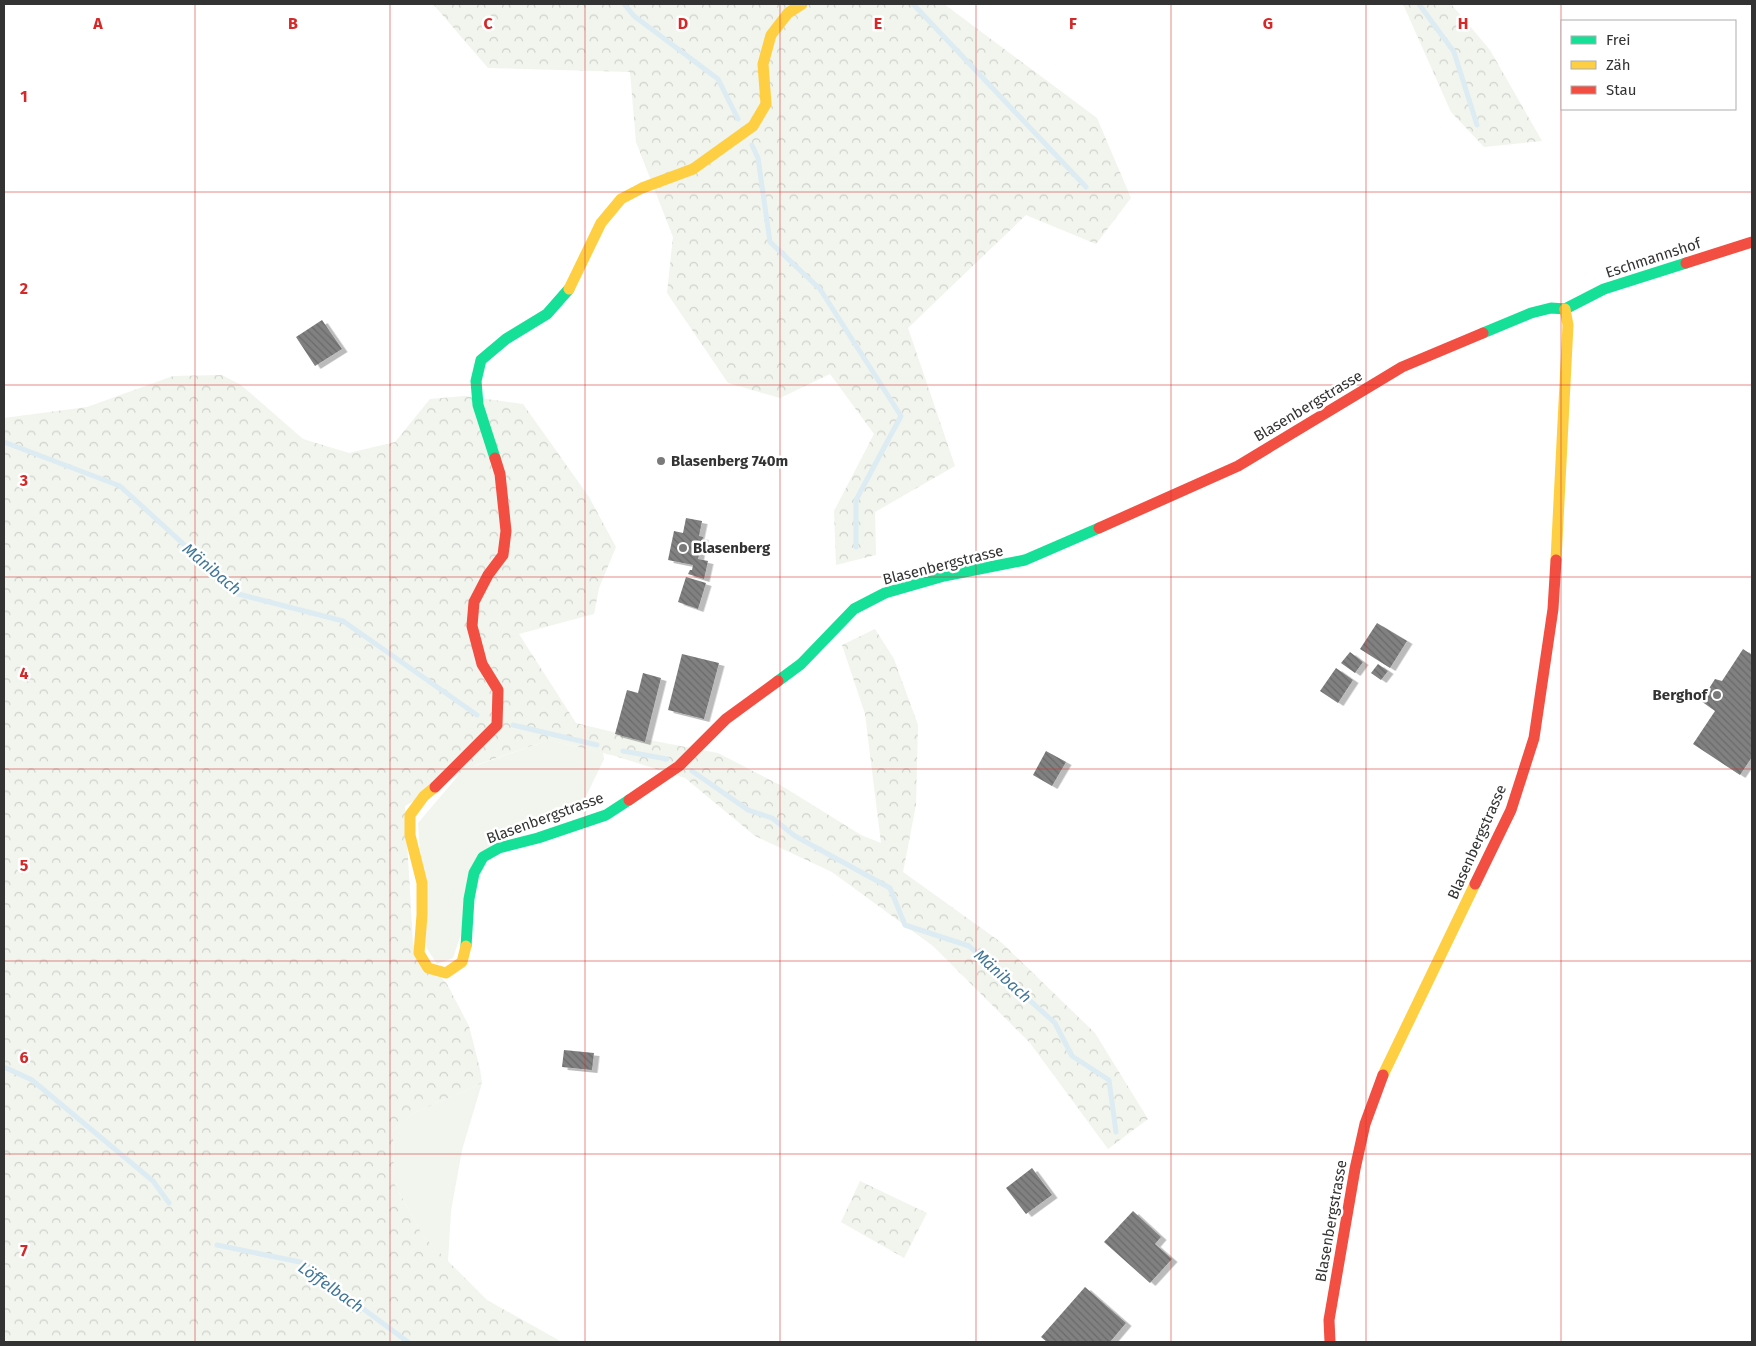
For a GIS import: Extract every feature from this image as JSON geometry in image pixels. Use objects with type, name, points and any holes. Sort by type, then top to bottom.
[{"type":"street","name":"Blasenbergstrasse","points":[[802,4],[788,13],[771,35],[763,64],[766,104],[753,126],[693,170],[642,188],[621,199],[601,223],[570,288],[546,314],[506,339],[481,360],[476,381],[478,405],[500,474],[506,532],[503,555],[488,576],[474,602],[472,626],[482,664],[498,690],[497,725],[443,780],[424,796],[410,815],[410,835],[422,882],[419,953],[428,968],[446,973],[462,962],[467,940],[469,899],[474,873],[483,857],[499,848],[538,838],[606,815],[679,766],[726,720],[801,664],[854,609],[885,593],[944,576],[1025,560],[1068,542],[1238,466],[1402,367],[1531,313],[1551,308],[1565,308],[1568,325],[1553,609],[1534,738],[1511,810],[1383,1075],[1365,1124],[1355,1169],[1329,1320],[1330,1342]]},
{"type":"street","name":"Eschmannshof","points":[[1565,308],[1604,289],[1752,242]]},
{"type":"green space","points":[[433,4],[944,4],[1097,118],[1131,198],[1096,244],[1026,215],[908,328],[955,466],[875,512],[876,555],[836,565],[834,511],[874,434],[830,374],[780,398],[728,383],[667,293],[673,237],[636,142],[630,72],[488,68]]},
{"type":"green space","points":[[1403,4],[1451,4],[1490,50],[1542,141],[1484,147],[1451,112]]},
{"type":"green space","points":[[222,375],[241,385],[303,439],[349,453],[395,442],[430,399],[465,396],[523,404],[589,497],[616,547],[599,588],[594,614],[519,634],[576,723],[633,737],[718,753],[782,786],[861,835],[881,843],[865,714],[842,645],[875,629],[894,659],[918,725],[916,805],[903,872],[1002,943],[1095,1033],[1148,1119],[1108,1149],[1030,1043],[933,946],[832,872],[755,836],[685,778],[615,756],[549,740],[476,765],[405,806],[413,944],[447,984],[469,1026],[482,1083],[412,1114],[393,1131],[394,1183],[423,1236],[487,1300],[562,1342],[4,1342],[4,418],[87,407],[173,376]]},
{"type":"green space","points":[[549,740],[603,753],[604,759],[578,813],[492,842],[453,958],[437,964],[426,947],[418,823],[463,770]]},
{"type":"green space","points":[[482,1083],[462,1150],[451,1211],[448,1262],[423,1236],[394,1183],[393,1131],[412,1114]]},
{"type":"green space","points":[[860,1181],[927,1213],[904,1258],[841,1222]]},
{"type":"building","points":[[322,320],[342,349],[315,366],[296,337]]},
{"type":"building","points":[[686,518],[702,521],[699,536],[703,537],[698,559],[708,561],[704,579],[688,574],[692,570],[693,565],[668,560],[674,531],[683,533]]},
{"type":"building","points":[[686,577],[706,583],[698,609],[678,602]]},
{"type":"building","points":[[1377,623],[1407,641],[1390,668],[1360,649]]},
{"type":"building","points":[[1743,649],[1752,655],[1752,757],[1740,775],[1693,744],[1715,711],[1701,701],[1715,679],[1722,681]]},
{"type":"building","points":[[1350,652],[1363,662],[1355,673],[1341,663]]},
{"type":"building","points":[[682,654],[719,663],[704,719],[668,710]]},
{"type":"building","points":[[1378,664],[1388,671],[1381,680],[1371,673]]},
{"type":"building","points":[[1336,668],[1353,680],[1338,703],[1320,691]]},
{"type":"building","points":[[643,673],[661,678],[645,742],[615,734],[627,690],[638,693]]},
{"type":"building","points":[[1046,751],[1066,762],[1052,786],[1033,775]]},
{"type":"building","points":[[564,1050],[594,1053],[592,1070],[562,1067]]},
{"type":"building","points":[[1032,1168],[1052,1195],[1026,1214],[1006,1188]]},
{"type":"building","points":[[1133,1211],[1161,1237],[1155,1244],[1172,1259],[1150,1283],[1104,1242]]},
{"type":"building","points":[[1085,1287],[1126,1323],[1110,1342],[1047,1342],[1041,1337]]},
{"type":"waterway","points":[[624,4],[634,16],[718,79],[738,119]]},
{"type":"waterway","points":[[913,4],[1086,187]]},
{"type":"waterway","points":[[1419,4],[1454,52],[1477,125]]},
{"type":"waterway","points":[[752,145],[758,158],[770,242],[820,289],[901,416],[856,500],[856,547]]},
{"type":"waterway","name":"Mänibach","points":[[4,442],[120,486],[238,594],[343,621],[477,715]]},
{"type":"waterway","name":"Mänibach","points":[[513,725],[597,745]]},
{"type":"waterway","name":"Mänibach","points":[[623,751],[667,759]]},
{"type":"waterway","name":"Mänibach","points":[[692,771],[748,810],[772,818],[795,836],[890,888],[905,925],[969,946],[1055,1023],[1072,1056],[1109,1080],[1116,1132]]},
{"type":"waterway","name":"Löffelbach","points":[[4,1067],[32,1080],[153,1181],[169,1203]]},
{"type":"waterway","name":"Löffelbach","points":[[217,1245],[300,1262],[408,1342]]},
{"type":"traffic: fast","points":[[1483,333],[1531,313],[1551,308],[1565,309],[1604,289],[1686,263]]},
{"type":"traffic: fast","points":[[495,458],[478,405],[476,381],[481,360],[506,339],[547,314],[569,289]]},
{"type":"traffic: fast","points":[[778,681],[801,664],[854,609],[885,593],[944,576],[1025,560],[1099,528]]},
{"type":"traffic: fast","points":[[466,946],[469,899],[474,873],[483,857],[499,848],[538,838],[606,815],[629,800]]},
{"type":"traffic: slow","points":[[569,289],[601,223],[621,199],[642,188],[693,169],[753,126],[766,104],[763,64],[771,35],[788,13],[802,4]]},
{"type":"traffic: slow","points":[[1556,560],[1568,325],[1565,309]]},
{"type":"traffic: slow","points":[[435,787],[424,796],[410,815],[410,835],[422,883],[419,953],[428,968],[446,973],[462,962],[466,946]]},
{"type":"traffic: slow","points":[[1383,1075],[1475,884]]},
{"type":"traffic: jam","points":[[1686,263],[1752,242]]},
{"type":"traffic: jam","points":[[1099,528],[1238,466],[1402,367],[1483,333]]},
{"type":"traffic: jam","points":[[435,787],[497,725],[498,690],[482,664],[472,626],[474,602],[488,575],[503,555],[506,531],[500,474],[495,458]]},
{"type":"traffic: jam","points":[[1475,884],[1511,810],[1534,738],[1553,609],[1556,560]]},
{"type":"traffic: jam","points":[[629,800],[679,766],[726,719],[778,681]]},
{"type":"traffic: jam","points":[[1330,1342],[1329,1320],[1355,1169],[1365,1124],[1383,1075]]},
{"type":"place","name":"Blasenberg 740m","points":[[661,461]]},
{"type":"place","name":"Blasenberg","points":[[683,548]]},
{"type":"place","name":"Berghof","points":[[1717,695]]}]
